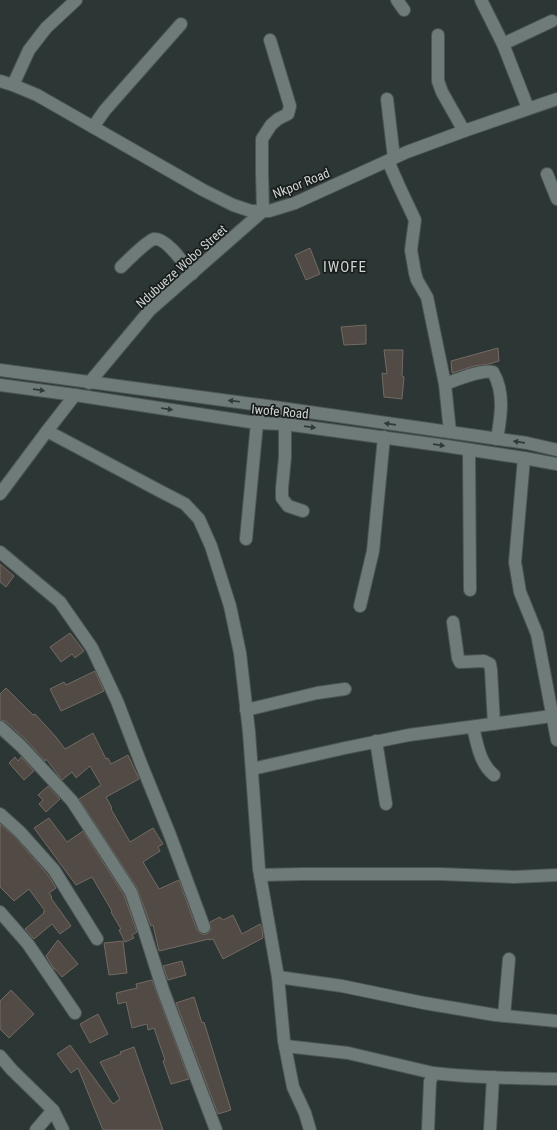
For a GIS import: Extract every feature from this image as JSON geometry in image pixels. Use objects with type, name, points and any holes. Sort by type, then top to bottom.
[{"type":"street","points":[[13,85],[29,50],[46,28],[76,0]]},
{"type":"street","points":[[482,0],[503,44],[528,108]]},
{"type":"street","points":[[503,44],[552,21]]},
{"type":"street","points":[[93,127],[105,110],[181,24]]},
{"type":"street","points":[[438,35],[438,81],[442,92],[464,131]]},
{"type":"street","points":[[263,211],[262,139],[271,125],[278,119],[288,114],[290,106],[270,40]]},
{"type":"street","name":"Nkpor Road","points":[[0,81],[37,95],[203,190],[227,202],[251,211],[269,211],[295,203],[391,159],[464,131],[557,99]]},
{"type":"street","points":[[387,99],[391,159],[398,186],[416,220],[411,250],[417,280],[427,297],[445,384],[450,432]]},
{"type":"street","points":[[547,174],[557,198]]},
{"type":"street","name":"Ndubueze Wobo Street","points":[[89,383],[150,310],[263,211]]},
{"type":"street","points":[[121,267],[136,252],[153,239],[160,239],[168,245],[192,274]]},
{"type":"street","name":"Iwofe Road","points":[[0,370],[527,443],[557,450]]},
{"type":"street","points":[[445,384],[480,372],[489,370],[493,372],[497,378],[502,402],[497,439]]},
{"type":"street","name":"Iwofe Road","points":[[0,385],[75,395],[256,424],[285,424],[557,464]]},
{"type":"street","points":[[0,494],[75,395]]},
{"type":"street","points":[[246,539],[256,424],[260,405]]},
{"type":"street","points":[[285,424],[285,456],[282,498],[288,506],[303,511]]},
{"type":"street","points":[[47,431],[185,504],[199,519],[210,546],[230,606],[240,653],[252,769],[260,875],[278,977],[285,1046],[293,1087],[305,1113],[310,1130]]},
{"type":"street","points":[[360,606],[373,551],[384,438]]},
{"type":"street","points":[[469,450],[470,590]]},
{"type":"street","points":[[524,458],[515,562],[520,592],[537,634],[557,740]]},
{"type":"street","points":[[0,552],[60,602],[92,648],[117,701],[170,835],[204,927]]},
{"type":"street","points":[[453,622],[458,658],[460,662],[484,661],[490,664],[494,724]]},
{"type":"street","points":[[246,710],[344,689]]},
{"type":"street","points":[[252,769],[409,735],[552,716]]},
{"type":"street","points":[[0,727],[21,746],[72,801],[131,892],[163,990],[216,1130]]},
{"type":"street","points":[[473,727],[483,762],[488,771],[494,775]]},
{"type":"street","points":[[376,741],[386,804]]},
{"type":"street","points":[[0,814],[20,832],[54,870],[97,939]]},
{"type":"street","points":[[260,875],[440,874],[514,877],[557,875]]},
{"type":"street","points":[[0,912],[28,944],[75,1013]]},
{"type":"street","points":[[504,1016],[509,959]]},
{"type":"street","points":[[278,977],[342,986],[424,1003],[504,1016],[557,1021]]},
{"type":"street","points":[[285,1046],[348,1053],[433,1073],[493,1077],[557,1078]]},
{"type":"street","points":[[0,1056],[12,1070],[53,1110],[63,1130]]},
{"type":"street","points":[[428,1130],[430,1082],[433,1073]]},
{"type":"street","points":[[490,1130],[493,1077]]},
{"type":"street","points":[[36,1130],[53,1110]]},
{"type":"building","points":[[310,248],[320,274],[306,280],[295,255]]},
{"type":"building","points":[[366,325],[366,344],[344,345],[341,327]]},
{"type":"building","points":[[498,348],[499,361],[474,366],[452,373],[451,361]]},
{"type":"building","points":[[384,350],[403,350],[402,376],[404,377],[402,399],[384,397],[382,373],[387,374]]},
{"type":"building","points":[[0,564],[14,576],[6,587],[0,582]]},
{"type":"building","points":[[70,633],[84,651],[75,658],[72,654],[61,662],[50,647]]},
{"type":"building","points":[[95,671],[104,691],[61,711],[50,689],[64,682],[66,685]]},
{"type":"building","points":[[6,688],[33,715],[35,714],[65,749],[93,733],[106,759],[108,758],[111,764],[128,755],[139,779],[106,797],[112,808],[111,809],[130,842],[153,828],[163,844],[158,847],[160,851],[143,862],[159,889],[179,880],[199,932],[202,934],[207,934],[211,929],[210,922],[220,917],[223,920],[233,915],[242,934],[260,924],[263,938],[223,959],[213,939],[159,951],[153,925],[151,926],[137,888],[79,799],[101,785],[90,766],[76,778],[72,772],[62,780],[46,759],[45,761],[26,740],[5,721],[0,720],[0,694]]},
{"type":"building","points":[[15,757],[18,761],[21,757],[34,771],[24,780],[9,763]]},
{"type":"building","points":[[48,786],[60,799],[46,812],[39,804],[43,800],[38,795]]},
{"type":"building","points":[[49,818],[67,842],[83,831],[124,895],[137,932],[132,935],[134,938],[125,942],[119,930],[121,929],[111,912],[112,911],[92,877],[76,885],[34,828]]},
{"type":"building","points":[[0,824],[15,837],[48,875],[56,888],[49,893],[71,926],[60,934],[52,924],[34,939],[25,929],[45,911],[29,889],[14,901],[0,887]]},
{"type":"building","points":[[58,940],[78,964],[62,977],[54,969],[46,956]]},
{"type":"building","points":[[123,941],[127,973],[109,975],[104,943]]},
{"type":"building","points":[[182,961],[186,975],[168,980],[163,966]]},
{"type":"building","points":[[152,980],[189,1079],[171,1084],[163,1061],[165,1060],[154,1028],[148,1030],[147,1024],[132,1028],[126,1002],[118,1004],[116,993],[137,988],[136,984]]},
{"type":"building","points":[[11,990],[34,1014],[9,1038],[0,1029],[0,1001]]},
{"type":"building","points":[[194,997],[202,1023],[204,1022],[231,1110],[218,1114],[176,1003]]},
{"type":"building","points":[[98,1014],[108,1034],[90,1043],[80,1024]]},
{"type":"building","points":[[70,1045],[113,1104],[120,1099],[100,1062],[134,1047],[163,1130],[103,1130],[78,1068],[71,1073],[57,1054]]},
{"type":"district","name":"IWOFE","points":[[345,267]]}]
